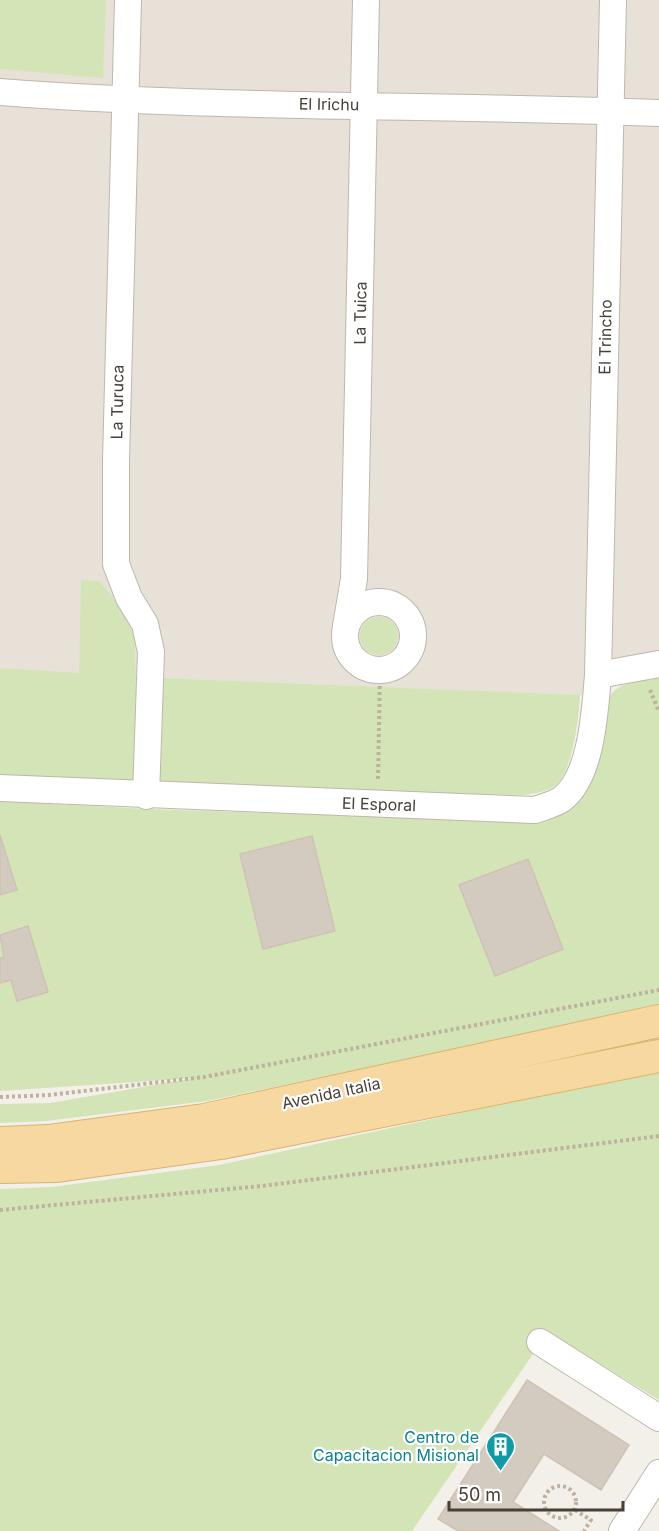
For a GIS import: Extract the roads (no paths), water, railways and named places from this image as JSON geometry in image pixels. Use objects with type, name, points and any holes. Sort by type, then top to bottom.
[{"type":"main road","name":"Avenida Italia","points":[[0,1143],[48,1142],[204,1120],[659,1021]]},
{"type":"main road","name":"Avenida Italia","points":[[0,1167],[57,1166],[221,1143],[659,1056]]},
{"type":"street","name":"La Turuca","points":[[128,0],[116,461],[116,564],[129,598],[145,624],[151,652],[146,796]]},
{"type":"street","name":"La Tuica","points":[[366,0],[354,579],[345,637],[351,657],[359,665],[380,671],[402,663],[413,643],[410,620],[402,610],[381,602]]},
{"type":"street","name":"El Trincho","points":[[598,675],[613,0]]},
{"type":"street","name":"El Irichu","points":[[0,92],[124,102],[364,105],[659,113]]},
{"type":"street","points":[[354,579],[381,602]]},
{"type":"street","points":[[346,626],[359,608],[381,602]]},
{"type":"street","points":[[598,675],[659,664]]},
{"type":"street","name":"El Esporal","points":[[0,788],[146,796],[535,810],[561,800],[579,780],[589,746],[598,675]]},
{"type":"street","points":[[540,1342],[659,1418]]},
{"type":"street","points":[[622,1531],[659,1473]]},
{"type":"place","name":"Centro de Capacitacion Misional","points":[[500,1472]]}]
